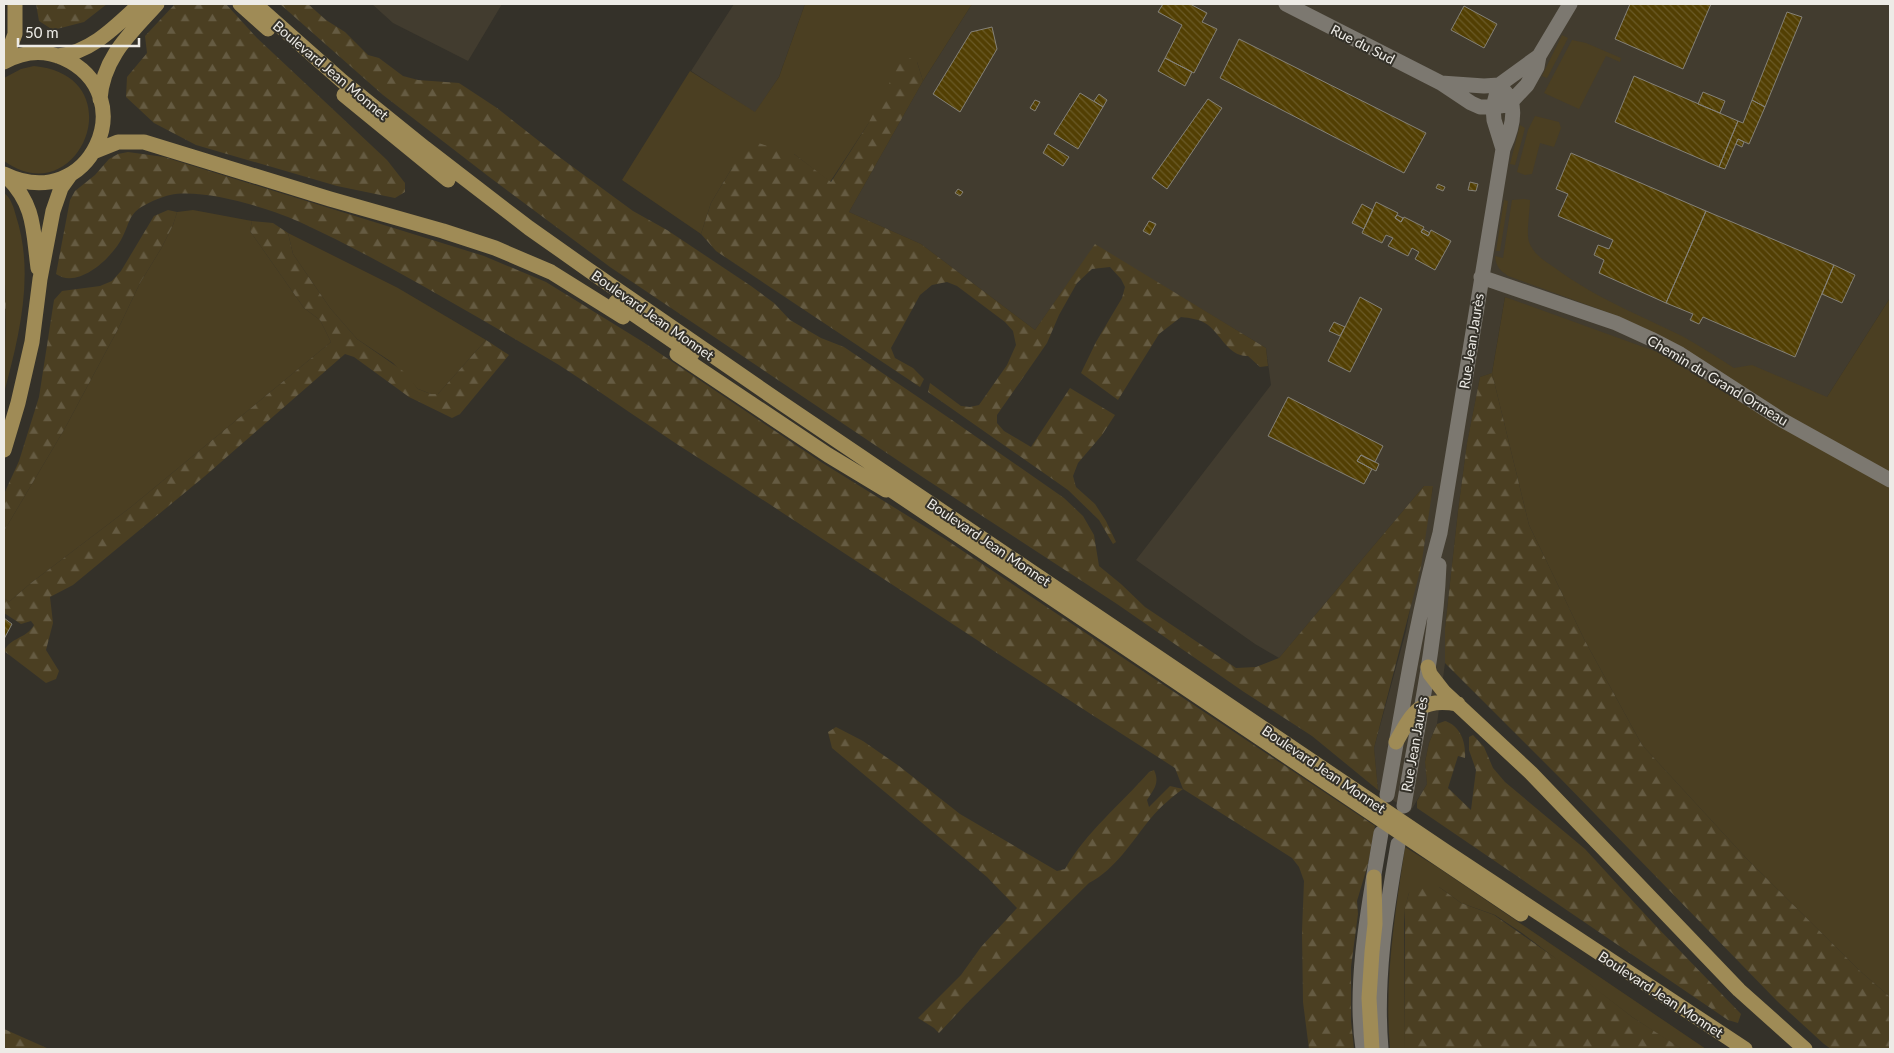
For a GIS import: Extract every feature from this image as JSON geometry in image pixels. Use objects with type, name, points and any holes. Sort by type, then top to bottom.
[{"type":"main road","points":[[4,61],[15,34],[15,4]]},
{"type":"main road","points":[[58,56],[70,54],[94,43],[120,23],[140,4]]},
{"type":"main road","points":[[100,99],[101,84],[111,59],[157,4]]},
{"type":"main road","name":"Boulevard Jean Monnet","points":[[240,4],[376,122],[508,225],[648,324],[1447,865],[1727,1049]]},
{"type":"main road","name":"Boulevard Jean Monnet","points":[[255,4],[342,81],[425,148],[529,228],[590,271],[815,426],[1220,697],[1445,851],[1745,1049]]},
{"type":"main road","points":[[4,61],[18,55],[45,53],[58,56],[80,68],[96,87],[103,121],[102,132],[93,152],[87,161],[71,174],[58,180],[44,183],[23,181],[4,174]]},
{"type":"main road","points":[[93,152],[118,142],[144,142],[163,146],[330,199],[443,231],[530,262],[584,292],[828,455],[930,516]]},
{"type":"main road","points":[[4,174],[15,185],[27,202],[40,279]]},
{"type":"main road","points":[[4,450],[18,403],[32,342],[40,279],[54,205],[61,188],[71,174]]},
{"type":"main road","points":[[1428,667],[1430,674],[1444,692],[1531,773],[1739,990],[1805,1049]]},
{"type":"main road","points":[[1396,742],[1420,708],[1432,702],[1458,704]]},
{"type":"main road","points":[[1372,1049],[1369,998],[1375,924],[1374,877]]},
{"type":"street","name":"Rue du Sud","points":[[1286,4],[1440,83],[1448,90],[1489,111]]},
{"type":"street","points":[[1489,111],[1511,102],[1533,76],[1539,56],[1570,4]]},
{"type":"street","points":[[1489,111],[1499,85],[1539,56]]},
{"type":"street","name":"Rue du Sud","points":[[1440,83],[1484,86],[1499,85]]},
{"type":"street","points":[[1499,85],[1511,102]]},
{"type":"street","name":"Rue Jean Jaurès","points":[[1387,795],[1430,570],[1440,533],[1503,149],[1510,131],[1511,102]]},
{"type":"street","name":"Rue Jean Jaurès","points":[[1489,111],[1503,149]]},
{"type":"street","name":"Chemin du Grand Ormeau","points":[[1481,277],[1616,323],[1651,338],[1680,354],[1774,415],[1890,480]]},
{"type":"street","name":"Rue Jean Jaurès","points":[[1404,806],[1428,667],[1436,608],[1440,533]]},
{"type":"street","points":[[1363,1049],[1361,1009],[1366,928],[1381,832]]},
{"type":"street","points":[[1381,1049],[1379,978],[1389,895],[1398,844]]},
{"type":"shaded area","points":[[372,4],[502,4],[468,61],[393,23]]},
{"type":"shaded area","points":[[734,4],[805,4],[779,77],[755,113],[691,71]]},
{"type":"shaded area","points":[[972,4],[1890,4],[1890,298],[1801,438],[1505,297],[1492,373],[1480,377],[1467,444],[1445,628],[1445,663],[1437,724],[1429,743],[1425,762],[1427,784],[1410,812],[1378,790],[1374,748],[1406,631],[1433,487],[1424,486],[1279,658],[1255,644],[1136,560],[1271,385],[1266,348],[1095,245],[1035,330],[921,244],[849,212],[923,81]]},
{"type":"green space","points":[[36,4],[107,4],[84,22],[53,30],[39,21]]},
{"type":"green space","points":[[175,4],[226,4],[257,38],[387,160],[405,183],[405,192],[395,198],[337,186],[196,145],[154,123],[126,97],[127,77],[147,53],[145,36]]},
{"type":"green space","points":[[280,4],[308,4],[326,20],[345,32],[368,55],[379,58],[403,76],[418,80],[459,83],[497,108],[633,211],[667,230],[751,286],[774,303],[790,320],[821,338],[844,347],[952,420],[1064,498],[1083,516],[1094,535],[1099,566],[1145,607],[1236,668],[1256,667],[1279,658],[1424,486],[1433,486],[1421,567],[1374,748],[1378,790],[1312,736],[610,267],[383,95]]},
{"type":"green space","points":[[805,4],[972,4],[923,81],[917,62],[868,124],[830,182],[794,154],[732,158],[732,168],[711,203],[701,234],[622,180],[690,71],[755,112],[779,77]]},
{"type":"green space","points":[[1562,35],[1568,38],[1547,78],[1542,76]]},
{"type":"green space","points":[[1572,40],[1586,43],[1621,58],[1620,62],[1606,56],[1579,109],[1544,93]]},
{"type":"green space","points":[[904,55],[917,62],[923,81],[849,212],[921,244],[1035,330],[1095,244],[1266,348],[1268,366],[1260,367],[1248,356],[1241,355],[1230,349],[1213,329],[1205,323],[1181,317],[1159,334],[1118,400],[1081,373],[1096,342],[1122,298],[1125,287],[1121,279],[1110,267],[1092,269],[1077,283],[1059,315],[1047,343],[997,415],[997,423],[1004,431],[1031,447],[1070,388],[1115,415],[1102,435],[1078,463],[1073,476],[1076,487],[1095,504],[1106,521],[1116,542],[1113,544],[1099,520],[1068,490],[928,392],[930,383],[961,406],[979,405],[1007,365],[1016,345],[1013,331],[1005,322],[957,286],[947,282],[932,285],[920,295],[891,348],[895,358],[913,368],[924,379],[920,387],[716,251],[701,234],[711,203],[732,168],[732,158],[745,139],[794,154],[831,182],[868,124]]},
{"type":"green space","points":[[34,66],[65,75],[83,93],[89,115],[85,138],[73,157],[55,170],[31,173],[4,161],[4,78],[21,69]]},
{"type":"green space","points":[[1535,116],[1559,122],[1561,128],[1554,147],[1540,143],[1532,174],[1525,175],[1517,172],[1528,130]]},
{"type":"green space","points":[[1520,125],[1525,128],[1515,165],[1510,164]]},
{"type":"green space","points":[[128,152],[164,157],[484,256],[546,282],[643,342],[821,462],[945,539],[1375,826],[1368,864],[1357,901],[1358,914],[1351,967],[1351,1021],[1354,1049],[1309,1049],[1303,1002],[1302,931],[1304,881],[1299,867],[1292,858],[1183,789],[1175,768],[549,359],[371,257],[291,218],[257,206],[219,197],[201,194],[170,195],[151,202],[136,211],[112,253],[95,268],[75,278],[65,278],[56,274],[70,200],[75,191],[95,175],[109,159],[118,154]]},
{"type":"green space","points":[[4,193],[9,198],[13,207],[22,238],[25,283],[15,350],[4,393],[6,304]]},
{"type":"green space","points":[[1504,200],[1508,201],[1500,251],[1496,251]]},
{"type":"green space","points":[[1512,200],[1530,200],[1528,233],[1529,242],[1533,250],[1570,279],[1617,305],[1682,336],[1734,368],[1752,365],[1827,397],[1890,298],[1890,997],[1860,971],[1746,858],[1642,745],[1585,641],[1529,525],[1492,373],[1505,297],[1660,353],[1800,438],[1615,315],[1508,276],[1503,272],[1497,266],[1495,256],[1503,258]]},
{"type":"green space","points":[[168,210],[177,212],[162,247],[140,283],[118,329],[65,428],[4,531],[4,494],[19,461],[39,397],[54,300],[62,291],[100,286],[112,281],[121,271],[154,216]]},
{"type":"green space","points":[[193,210],[252,221],[250,231],[304,308],[320,320],[331,342],[131,507],[9,602],[4,598],[4,531],[65,428],[118,329],[140,283],[162,247],[177,212]]},
{"type":"green space","points":[[252,221],[273,223],[288,233],[293,254],[330,308],[357,339],[403,371],[418,389],[431,394],[438,394],[486,340],[509,355],[460,414],[452,418],[409,397],[354,357],[345,354],[205,476],[73,585],[50,597],[53,623],[46,650],[59,671],[56,679],[46,683],[4,651],[7,646],[31,630],[34,625],[31,621],[21,624],[4,613],[4,598],[9,602],[131,507],[331,342],[320,320],[304,308],[250,231]]},
{"type":"green space","points":[[288,233],[398,288],[486,340],[438,394],[431,394],[418,389],[393,363],[357,339],[330,308],[293,254]]},
{"type":"green space","points":[[4,265],[6,304],[4,348]]},
{"type":"green space","points":[[1492,373],[1529,525],[1585,641],[1642,745],[1746,858],[1860,971],[1890,997],[1890,1049],[1831,1049],[1824,1044],[1777,1001],[1445,663],[1445,628],[1467,443],[1480,377]]},
{"type":"green space","points":[[1445,721],[1459,731],[1465,752],[1465,758],[1458,756],[1448,788],[1471,810],[1476,770],[1469,750],[1469,737],[1473,735],[1484,747],[1493,768],[1505,782],[1585,849],[1741,1014],[1738,1023],[1728,1020],[1417,808],[1417,801],[1427,784],[1425,762],[1429,743],[1437,724]]},
{"type":"green space","points":[[836,727],[863,741],[899,766],[960,814],[1057,871],[1065,869],[1093,830],[1149,772],[1154,770],[1156,782],[1147,800],[1149,807],[1170,786],[1183,789],[1166,802],[1123,854],[1107,870],[1089,883],[939,1033],[918,1018],[961,975],[981,947],[1017,908],[987,877],[832,748],[828,732]]},
{"type":"green space","points":[[1405,847],[1706,1049],[1682,1049],[1667,1040],[1632,1017],[1522,933],[1495,915],[1461,903],[1439,887],[1409,893],[1404,923],[1405,1049],[1390,1049],[1389,973]]},
{"type":"green space","points":[[1420,884],[1439,887],[1461,903],[1494,915],[1568,967],[1632,1017],[1682,1049],[1405,1049],[1405,907],[1409,893]]},
{"type":"green space","points":[[4,1029],[49,1049],[4,1049]]},
{"type":"building","points":[[1163,4],[1190,4],[1207,13],[1202,22],[1217,29],[1194,73],[1165,58],[1182,25],[1158,12]]},
{"type":"building","points":[[1630,4],[1711,4],[1683,69],[1615,39]]},
{"type":"building","points":[[1464,6],[1497,24],[1484,48],[1451,30]]},
{"type":"building","points":[[1787,12],[1802,17],[1765,107],[1752,100]]},
{"type":"building","points":[[992,27],[997,49],[960,112],[933,94],[971,32]]},
{"type":"building","points":[[1239,39],[1426,133],[1404,173],[1220,78]]},
{"type":"building","points":[[1165,58],[1192,72],[1185,86],[1158,71]]},
{"type":"building","points":[[1634,76],[1738,121],[1719,167],[1615,122]]},
{"type":"building","points":[[1703,92],[1725,101],[1720,113],[1698,104]]},
{"type":"building","points":[[1080,93],[1103,107],[1078,149],[1054,134]]},
{"type":"building","points":[[1099,94],[1107,100],[1103,107],[1094,101]]},
{"type":"building","points":[[1208,99],[1222,108],[1167,189],[1152,178]]},
{"type":"building","points":[[1035,100],[1040,102],[1035,111],[1030,108]]},
{"type":"building","points":[[1752,100],[1765,107],[1749,144],[1738,139],[1725,169],[1719,167],[1738,121],[1743,123]]},
{"type":"building","points":[[1738,139],[1744,142],[1742,147],[1736,144]]},
{"type":"building","points":[[1048,144],[1069,157],[1063,166],[1043,153]]},
{"type":"building","points":[[1571,153],[1706,211],[1666,303],[1599,273],[1604,260],[1594,255],[1598,245],[1609,249],[1613,240],[1558,216],[1568,194],[1556,189]]},
{"type":"building","points":[[1470,182],[1478,184],[1476,191],[1468,190]]},
{"type":"building","points":[[1438,184],[1445,187],[1443,191],[1436,188]]},
{"type":"building","points":[[958,189],[963,192],[960,196],[955,193]]},
{"type":"building","points":[[1376,202],[1398,213],[1395,218],[1401,222],[1404,217],[1424,227],[1421,232],[1428,236],[1431,230],[1451,241],[1435,270],[1415,259],[1419,252],[1412,248],[1408,256],[1388,246],[1393,238],[1386,235],[1382,243],[1362,233]]},
{"type":"building","points":[[1362,204],[1373,210],[1364,229],[1352,223]]},
{"type":"building","points":[[1706,211],[1834,265],[1795,357],[1703,317],[1699,324],[1690,320],[1693,314],[1666,303]]},
{"type":"building","points":[[1397,215],[1403,218],[1401,222],[1395,218]]},
{"type":"building","points":[[1149,221],[1156,224],[1150,235],[1143,231]]},
{"type":"building","points":[[1423,229],[1430,233],[1428,236],[1421,232]]},
{"type":"building","points":[[1834,265],[1855,275],[1842,303],[1822,294]]},
{"type":"building","points":[[1360,297],[1382,309],[1350,372],[1328,361]]},
{"type":"building","points":[[1334,322],[1345,327],[1340,336],[1329,331]]},
{"type":"building","points":[[1288,397],[1383,446],[1375,462],[1361,455],[1357,461],[1372,469],[1364,484],[1268,436]]},
{"type":"building","points":[[1361,455],[1379,464],[1376,471],[1357,461]]},
{"type":"building","points":[[4,618],[12,624],[4,639]]}]
